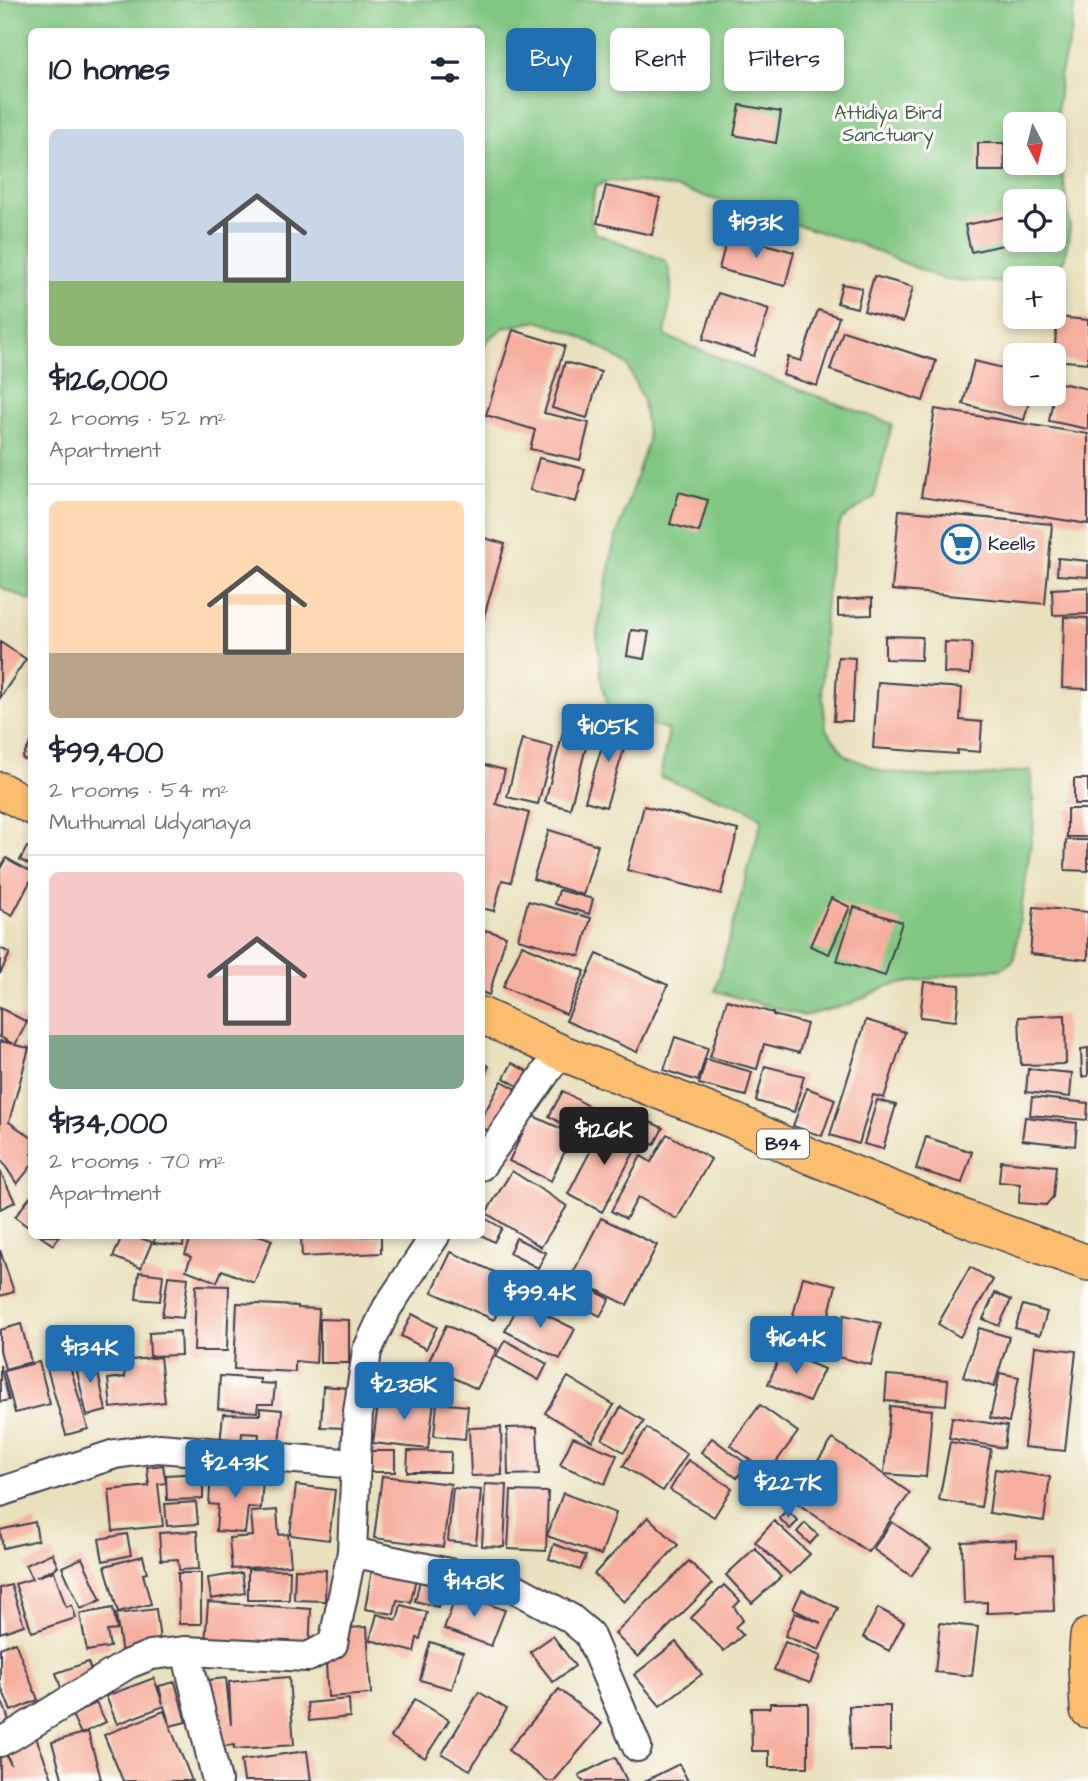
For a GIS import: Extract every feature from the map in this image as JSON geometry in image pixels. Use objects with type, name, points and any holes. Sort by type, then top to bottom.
[{"type":"main road","points":[[0,790],[28,805]]},
{"type":"main road","name":"B94","points":[[485,1017],[560,1052],[734,1121],[812,1157],[972,1222],[1088,1263]]},
{"type":"main road","points":[[1088,1636],[1088,1710]]},
{"type":"street","points":[[485,1160],[560,1052]]},
{"type":"street","points":[[0,1742],[128,1664],[150,1655],[186,1651],[308,1657],[333,1644],[352,1552],[358,1412],[368,1351],[387,1308],[433,1239]]},
{"type":"street","points":[[0,1492],[115,1454],[159,1448],[356,1464]]},
{"type":"street","points":[[352,1552],[513,1587],[570,1618],[589,1634],[637,1747]]},
{"type":"street","points":[[186,1651],[217,1781]]},
{"type":"green space","name":"Attidiya Bird Sanctuary","points":[[0,0],[1075,0],[1071,34],[1060,76],[1057,112],[1003,112],[1003,175],[1062,175],[1065,189],[1003,189],[1003,252],[1066,252],[1064,261],[1057,266],[1003,266],[1003,283],[945,280],[859,244],[681,189],[637,182],[607,181],[595,187],[590,219],[595,233],[666,261],[671,289],[665,336],[892,424],[874,497],[841,520],[830,562],[822,690],[826,729],[846,756],[882,771],[931,777],[982,776],[1031,770],[1034,822],[1014,960],[1002,969],[981,970],[888,986],[850,1004],[804,1016],[715,991],[762,819],[747,809],[660,777],[669,730],[610,712],[602,684],[597,633],[613,547],[648,441],[643,400],[627,365],[573,333],[538,321],[503,328],[485,344],[485,28],[28,28],[28,600],[0,587],[0,455],[3,446],[0,427]]},
{"type":"green space","name":"Attidiya Bird Sanctuary","points":[[1066,192],[1070,228],[1066,250]]},
{"type":"building","points":[[740,105],[781,112],[776,143],[734,135]]},
{"type":"building","points":[[978,143],[1003,143],[1003,171],[978,171]]},
{"type":"building","points":[[606,186],[660,198],[652,235],[597,223]]},
{"type":"building","points":[[1003,217],[1003,245],[971,252],[965,225]]},
{"type":"building","points":[[728,234],[794,252],[785,286],[719,269]]},
{"type":"building","points":[[874,276],[913,287],[903,322],[864,311]]},
{"type":"building","points":[[842,284],[862,288],[857,308],[837,303]]},
{"type":"building","points":[[718,293],[769,309],[754,356],[703,339]]},
{"type":"building","points":[[818,310],[839,317],[817,386],[783,375],[788,357],[801,361]]},
{"type":"building","points":[[1066,318],[1088,320],[1088,363],[1066,361],[1066,343],[1055,343],[1056,329],[1066,329]]},
{"type":"building","points":[[513,330],[565,346],[544,413],[589,423],[580,460],[530,449],[535,430],[486,415]]},
{"type":"building","points":[[843,331],[936,361],[923,401],[830,370]]},
{"type":"building","points":[[974,361],[1003,368],[1003,406],[1028,406],[1024,420],[963,404]]},
{"type":"building","points":[[565,362],[601,372],[587,418],[552,408]]},
{"type":"building","points":[[1066,384],[1088,389],[1088,429],[1049,421],[1052,406],[1066,406]]},
{"type":"building","points":[[935,409],[1088,434],[1088,524],[921,497]]},
{"type":"building","points":[[539,458],[585,469],[576,502],[530,490]]},
{"type":"building","points":[[679,492],[708,500],[699,532],[670,524]]},
{"type":"building","points":[[899,510],[1052,524],[1045,604],[892,590]]},
{"type":"building","points":[[485,538],[505,544],[485,613]]},
{"type":"building","points":[[1058,558],[1088,561],[1088,577],[1057,575]]},
{"type":"building","points":[[1088,587],[1088,614],[1053,615],[1052,589]]},
{"type":"building","points":[[872,598],[872,615],[838,616],[838,600]]},
{"type":"building","points":[[1064,617],[1088,618],[1088,689],[1062,688]]},
{"type":"building","points":[[631,630],[649,632],[644,659],[627,656]]},
{"type":"building","points":[[885,636],[922,637],[921,660],[885,659]]},
{"type":"building","points":[[0,642],[26,659],[0,698]]},
{"type":"building","points":[[945,642],[972,643],[970,674],[944,673]]},
{"type":"building","points":[[838,657],[855,658],[852,721],[834,721]]},
{"type":"building","points":[[878,682],[962,688],[960,720],[982,722],[980,752],[957,750],[957,754],[873,748]]},
{"type":"building","points":[[567,717],[592,724],[570,809],[545,802]]},
{"type":"building","points":[[610,721],[631,727],[606,807],[585,801]]},
{"type":"building","points":[[522,739],[553,747],[538,804],[507,797]]},
{"type":"building","points":[[28,748],[28,761],[22,758]]},
{"type":"building","points":[[485,765],[505,770],[496,804],[529,813],[511,882],[502,880],[494,911],[485,909]]},
{"type":"building","points":[[1074,779],[1088,779],[1088,804],[1074,804]]},
{"type":"building","points":[[644,806],[738,830],[721,894],[627,870]]},
{"type":"building","points":[[1067,809],[1088,809],[1088,837],[1067,837]]},
{"type":"building","points":[[549,830],[598,845],[583,895],[533,879]]},
{"type":"building","points":[[1066,840],[1088,840],[1088,871],[1065,870]]},
{"type":"building","points":[[27,847],[28,847],[28,864],[20,860]]},
{"type":"building","points":[[6,858],[28,870],[28,886],[12,916],[0,909],[0,869]]},
{"type":"building","points":[[559,890],[593,899],[589,914],[555,904]]},
{"type":"building","points":[[831,898],[850,907],[829,954],[810,946]]},
{"type":"building","points":[[528,901],[591,918],[580,956],[518,939]]},
{"type":"building","points":[[854,907],[902,922],[885,976],[837,961]]},
{"type":"building","points":[[1034,907],[1088,912],[1088,960],[1030,954]]},
{"type":"building","points":[[485,930],[506,936],[489,995],[485,994]]},
{"type":"building","points":[[522,945],[585,971],[566,1014],[503,987]]},
{"type":"building","points":[[0,948],[10,953],[0,974]]},
{"type":"building","points":[[597,954],[668,985],[637,1052],[566,1021]]},
{"type":"building","points":[[924,982],[960,985],[956,1021],[920,1017]]},
{"type":"building","points":[[727,1000],[807,1024],[799,1053],[764,1044],[757,1069],[710,1057]]},
{"type":"building","points":[[0,1008],[27,1022],[15,1045],[28,1048],[28,1052],[9,1122],[28,1135],[28,1170],[17,1184],[0,1158],[0,1041],[13,1044],[0,1037]]},
{"type":"building","points":[[1065,1015],[1066,1064],[1021,1065],[1019,1017]]},
{"type":"building","points":[[866,1020],[905,1032],[884,1098],[873,1095],[859,1144],[830,1135]]},
{"type":"building","points":[[675,1037],[708,1048],[698,1081],[664,1070]]},
{"type":"building","points":[[1088,1048],[1088,1076],[1082,1077],[1081,1049]]},
{"type":"building","points":[[706,1059],[752,1072],[746,1096],[699,1084]]},
{"type":"building","points":[[512,1063],[536,1076],[527,1091],[504,1078]]},
{"type":"building","points":[[765,1066],[804,1076],[794,1112],[756,1101]]},
{"type":"building","points":[[1028,1069],[1072,1073],[1070,1097],[1026,1092]]},
{"type":"building","points":[[502,1081],[518,1090],[494,1134],[485,1129],[485,1112]]},
{"type":"building","points":[[807,1088],[835,1099],[822,1136],[793,1126]]},
{"type":"building","points":[[563,1091],[590,1107],[576,1132],[549,1116]]},
{"type":"building","points":[[1032,1097],[1088,1103],[1087,1120],[1030,1115]]},
{"type":"building","points":[[877,1100],[896,1105],[883,1149],[864,1144]]},
{"type":"building","points":[[531,1115],[573,1134],[551,1181],[509,1161]]},
{"type":"building","points":[[1025,1117],[1077,1123],[1075,1146],[1022,1140]]},
{"type":"building","points":[[650,1122],[663,1128],[654,1145],[641,1139]]},
{"type":"building","points":[[605,1123],[640,1141],[602,1212],[568,1194]]},
{"type":"building","points":[[667,1134],[711,1159],[677,1219],[638,1197],[626,1219],[611,1211],[641,1156],[651,1162]]},
{"type":"building","points":[[926,1137],[972,1152],[962,1183],[916,1169]]},
{"type":"building","points":[[1001,1161],[1056,1166],[1053,1197],[1046,1205],[1019,1203],[1020,1184],[999,1182]]},
{"type":"building","points":[[0,1171],[15,1202],[0,1209]]},
{"type":"building","points":[[512,1171],[567,1206],[541,1247],[486,1213]]},
{"type":"building","points":[[28,1200],[28,1227],[15,1217]]},
{"type":"building","points":[[485,1218],[502,1228],[494,1242],[485,1237]]},
{"type":"building","points":[[601,1218],[657,1245],[627,1305],[571,1277]]},
{"type":"building","points":[[516,1238],[546,1253],[538,1268],[509,1253]]},
{"type":"building","points":[[44,1239],[58,1239],[53,1245]]},
{"type":"building","points":[[121,1239],[143,1239],[152,1242],[141,1268],[113,1257]]},
{"type":"building","points":[[155,1239],[184,1239],[183,1246],[154,1243]]},
{"type":"building","points":[[191,1239],[272,1240],[254,1283],[222,1270],[217,1282],[186,1270],[191,1257],[185,1254]]},
{"type":"building","points":[[301,1239],[381,1239],[381,1253],[302,1257]]},
{"type":"building","points":[[0,1250],[14,1292],[0,1296]]},
{"type":"building","points":[[451,1252],[512,1280],[494,1320],[432,1292]]},
{"type":"building","points":[[970,1267],[993,1280],[960,1337],[938,1324]]},
{"type":"building","points":[[139,1272],[163,1275],[160,1301],[136,1299]]},
{"type":"building","points":[[168,1276],[188,1278],[183,1318],[162,1316]]},
{"type":"building","points":[[803,1277],[836,1285],[825,1331],[791,1323]]},
{"type":"building","points":[[582,1284],[610,1299],[600,1316],[573,1301]]},
{"type":"building","points":[[196,1285],[229,1286],[227,1351],[194,1351]]},
{"type":"building","points":[[995,1293],[1011,1300],[999,1326],[983,1319]]},
{"type":"building","points":[[520,1302],[575,1329],[560,1359],[505,1331]]},
{"type":"building","points":[[237,1303],[319,1309],[316,1363],[295,1361],[295,1372],[234,1369]]},
{"type":"building","points":[[1023,1305],[1047,1312],[1040,1335],[1015,1328]]},
{"type":"building","points":[[412,1314],[437,1327],[426,1349],[401,1336]]},
{"type":"building","points":[[844,1315],[881,1323],[871,1365],[834,1356]]},
{"type":"building","points":[[320,1319],[349,1320],[349,1363],[320,1363]]},
{"type":"building","points":[[21,1324],[31,1362],[5,1369],[0,1350],[0,1330]]},
{"type":"building","points":[[446,1325],[497,1349],[477,1389],[427,1365]]},
{"type":"building","points":[[786,1326],[819,1338],[811,1358],[779,1346]]},
{"type":"building","points":[[979,1328],[1009,1337],[994,1387],[963,1377]]},
{"type":"building","points":[[180,1331],[181,1355],[150,1356],[149,1333]]},
{"type":"building","points":[[505,1340],[547,1364],[539,1380],[496,1356]]},
{"type":"building","points":[[1035,1346],[1076,1351],[1065,1451],[1024,1447]]},
{"type":"building","points":[[782,1351],[824,1369],[809,1402],[768,1384]]},
{"type":"building","points":[[94,1354],[106,1411],[87,1416],[74,1358]]},
{"type":"building","points":[[160,1357],[165,1402],[111,1408],[108,1379],[125,1377],[123,1361]]},
{"type":"building","points":[[68,1359],[88,1429],[66,1435],[46,1365]]},
{"type":"building","points":[[39,1362],[50,1404],[15,1413],[4,1371]]},
{"type":"building","points":[[0,1365],[9,1400],[0,1402]]},
{"type":"building","points":[[380,1368],[416,1372],[414,1389],[378,1386]]},
{"type":"building","points":[[1000,1373],[1019,1377],[1009,1422],[990,1418]]},
{"type":"building","points":[[887,1375],[948,1380],[946,1405],[885,1401]]},
{"type":"building","points":[[220,1376],[260,1379],[260,1383],[275,1384],[273,1404],[258,1404],[257,1412],[218,1409]]},
{"type":"building","points":[[568,1377],[614,1405],[592,1441],[545,1413]]},
{"type":"building","points":[[323,1386],[348,1388],[345,1428],[321,1427]]},
{"type":"building","points":[[379,1396],[434,1402],[428,1449],[373,1443]]},
{"type":"building","points":[[437,1403],[468,1406],[465,1439],[434,1436]]},
{"type":"building","points":[[760,1405],[798,1432],[768,1473],[730,1445]]},
{"type":"building","points":[[890,1406],[932,1410],[926,1477],[884,1474]]},
{"type":"building","points":[[621,1407],[644,1421],[624,1452],[602,1439]]},
{"type":"building","points":[[260,1408],[282,1410],[279,1447],[258,1446],[259,1434],[242,1433],[241,1445],[220,1444],[223,1414],[260,1415]]},
{"type":"building","points":[[952,1417],[1007,1426],[1004,1448],[949,1438]]},
{"type":"building","points":[[501,1427],[502,1475],[471,1476],[469,1428]]},
{"type":"building","points":[[537,1427],[539,1474],[508,1475],[507,1428]]},
{"type":"building","points":[[647,1428],[687,1454],[663,1491],[623,1466]]},
{"type":"building","points":[[573,1437],[617,1455],[605,1484],[560,1465]]},
{"type":"building","points":[[712,1438],[747,1464],[737,1478],[701,1452]]},
{"type":"building","points":[[833,1439],[910,1493],[868,1552],[791,1499]]},
{"type":"building","points":[[950,1442],[991,1449],[981,1507],[939,1500]]},
{"type":"building","points":[[367,1451],[395,1451],[395,1472],[367,1472]]},
{"type":"building","points":[[408,1451],[451,1452],[450,1472],[407,1472]]},
{"type":"building","points":[[688,1460],[732,1488],[714,1517],[670,1490]]},
{"type":"building","points":[[163,1465],[166,1483],[158,1484],[163,1526],[113,1531],[109,1490],[149,1486],[147,1467]]},
{"type":"building","points":[[995,1469],[1050,1477],[1044,1521],[989,1513]]},
{"type":"building","points":[[203,1473],[203,1499],[167,1500],[166,1475]]},
{"type":"building","points":[[211,1473],[263,1477],[261,1508],[248,1507],[245,1533],[216,1531],[218,1505],[209,1504]]},
{"type":"building","points":[[382,1476],[451,1484],[443,1547],[374,1538]]},
{"type":"building","points":[[485,1484],[507,1485],[504,1547],[482,1546]]},
{"type":"building","points":[[296,1485],[335,1490],[329,1540],[290,1535]]},
{"type":"building","points":[[453,1488],[481,1490],[476,1544],[448,1541]]},
{"type":"building","points":[[511,1491],[548,1492],[546,1551],[508,1549]]},
{"type":"building","points":[[563,1493],[616,1513],[601,1555],[547,1536]]},
{"type":"building","points":[[196,1502],[198,1524],[167,1526],[165,1504]]},
{"type":"building","points":[[277,1510],[279,1535],[288,1534],[291,1565],[232,1569],[229,1538],[253,1536],[251,1512]]},
{"type":"building","points":[[787,1510],[798,1521],[790,1529],[779,1518]]},
{"type":"building","points":[[648,1517],[678,1545],[624,1602],[594,1574]]},
{"type":"building","points":[[774,1521],[810,1554],[790,1574],[755,1542]]},
{"type":"building","points":[[35,1522],[38,1540],[3,1548],[0,1530]]},
{"type":"building","points":[[892,1522],[931,1549],[911,1576],[873,1549]]},
{"type":"building","points":[[805,1523],[818,1535],[810,1544],[797,1532]]},
{"type":"building","points":[[197,1531],[199,1569],[179,1570],[178,1559],[161,1560],[159,1533]]},
{"type":"building","points":[[127,1534],[131,1555],[103,1561],[99,1539]]},
{"type":"building","points":[[1016,1540],[1016,1556],[1052,1555],[1054,1611],[987,1613],[987,1602],[964,1603],[962,1542]]},
{"type":"building","points":[[554,1544],[586,1556],[580,1570],[549,1559]]},
{"type":"building","points":[[755,1548],[781,1577],[752,1603],[726,1575]]},
{"type":"building","points":[[52,1553],[58,1567],[36,1577],[54,1571],[66,1607],[72,1605],[76,1618],[32,1632],[15,1584],[32,1579],[25,1565]]},
{"type":"building","points":[[143,1556],[147,1573],[143,1574],[151,1604],[118,1612],[105,1566]]},
{"type":"building","points":[[82,1558],[101,1600],[81,1609],[62,1567]]},
{"type":"building","points":[[689,1561],[712,1584],[638,1657],[615,1634]]},
{"type":"building","points":[[248,1569],[290,1570],[289,1600],[248,1600]]},
{"type":"building","points":[[295,1569],[326,1570],[325,1601],[294,1600]]},
{"type":"building","points":[[372,1570],[416,1577],[411,1602],[397,1600],[394,1614],[365,1609]]},
{"type":"building","points":[[178,1573],[201,1573],[201,1624],[179,1624]]},
{"type":"building","points":[[242,1573],[245,1593],[211,1599],[208,1578]]},
{"type":"building","points":[[421,1576],[445,1582],[438,1607],[415,1601]]},
{"type":"building","points":[[11,1585],[24,1625],[0,1633],[0,1588]]},
{"type":"building","points":[[724,1585],[740,1601],[734,1607],[743,1620],[735,1627],[743,1635],[724,1651],[691,1618]]},
{"type":"building","points":[[802,1590],[838,1608],[819,1650],[785,1636],[795,1613],[821,1623],[793,1609]]},
{"type":"building","points":[[457,1593],[505,1610],[491,1646],[444,1629]]},
{"type":"building","points":[[208,1602],[311,1609],[309,1651],[205,1644]]},
{"type":"building","points":[[401,1605],[427,1612],[414,1652],[370,1640],[377,1614],[397,1620]]},
{"type":"building","points":[[113,1608],[117,1630],[107,1631],[110,1647],[87,1651],[80,1614]]},
{"type":"building","points":[[878,1608],[904,1622],[889,1651],[863,1637]]},
{"type":"building","points":[[156,1609],[161,1649],[122,1654],[116,1614]]},
{"type":"building","points":[[940,1623],[978,1627],[972,1676],[935,1672]]},
{"type":"building","points":[[367,1627],[371,1694],[328,1697],[324,1629]]},
{"type":"building","points":[[553,1636],[575,1666],[553,1682],[530,1652]]},
{"type":"building","points":[[15,1642],[38,1700],[11,1711],[0,1684],[0,1648]]},
{"type":"building","points":[[430,1642],[463,1652],[452,1689],[420,1680]]},
{"type":"building","points":[[676,1642],[702,1674],[660,1706],[634,1675]]},
{"type":"building","points":[[785,1642],[821,1656],[810,1683],[774,1670]]},
{"type":"building","points":[[88,1662],[94,1680],[62,1691],[56,1673]]},
{"type":"building","points":[[289,1677],[294,1745],[234,1749],[234,1745],[216,1747],[208,1680],[226,1678],[231,1725],[229,1682]]},
{"type":"building","points":[[154,1678],[163,1704],[159,1686],[175,1682],[186,1722],[170,1726],[164,1706],[117,1724],[106,1696]]},
{"type":"building","points":[[559,1689],[602,1724],[554,1781],[547,1781],[508,1750]]},
{"type":"building","points":[[479,1692],[507,1709],[470,1770],[442,1754]]},
{"type":"building","points":[[0,1696],[13,1731],[0,1736]]},
{"type":"building","points":[[349,1699],[350,1717],[309,1721],[307,1703]]},
{"type":"building","points":[[415,1699],[449,1720],[425,1758],[391,1737]]},
{"type":"building","points":[[96,1703],[106,1722],[81,1734],[72,1715]]},
{"type":"building","points":[[770,1703],[808,1703],[808,1767],[769,1767],[769,1751],[752,1751],[751,1708],[770,1708]]},
{"type":"building","points":[[849,1706],[890,1706],[890,1750],[850,1750]]},
{"type":"building","points":[[164,1711],[192,1781],[123,1781],[104,1735]]},
{"type":"building","points":[[88,1732],[101,1779],[63,1781],[52,1742]]},
{"type":"building","points":[[35,1735],[53,1781],[0,1781],[0,1749],[3,1748],[11,1765],[4,1747]]},
{"type":"building","points":[[307,1751],[311,1781],[244,1781],[241,1760]]},
{"type":"building","points":[[615,1757],[627,1781],[582,1781],[579,1775]]},
{"type":"building","points":[[679,1764],[688,1781],[645,1781]]},
{"type":"place","name":"Keells","points":[[961,544]]}]
